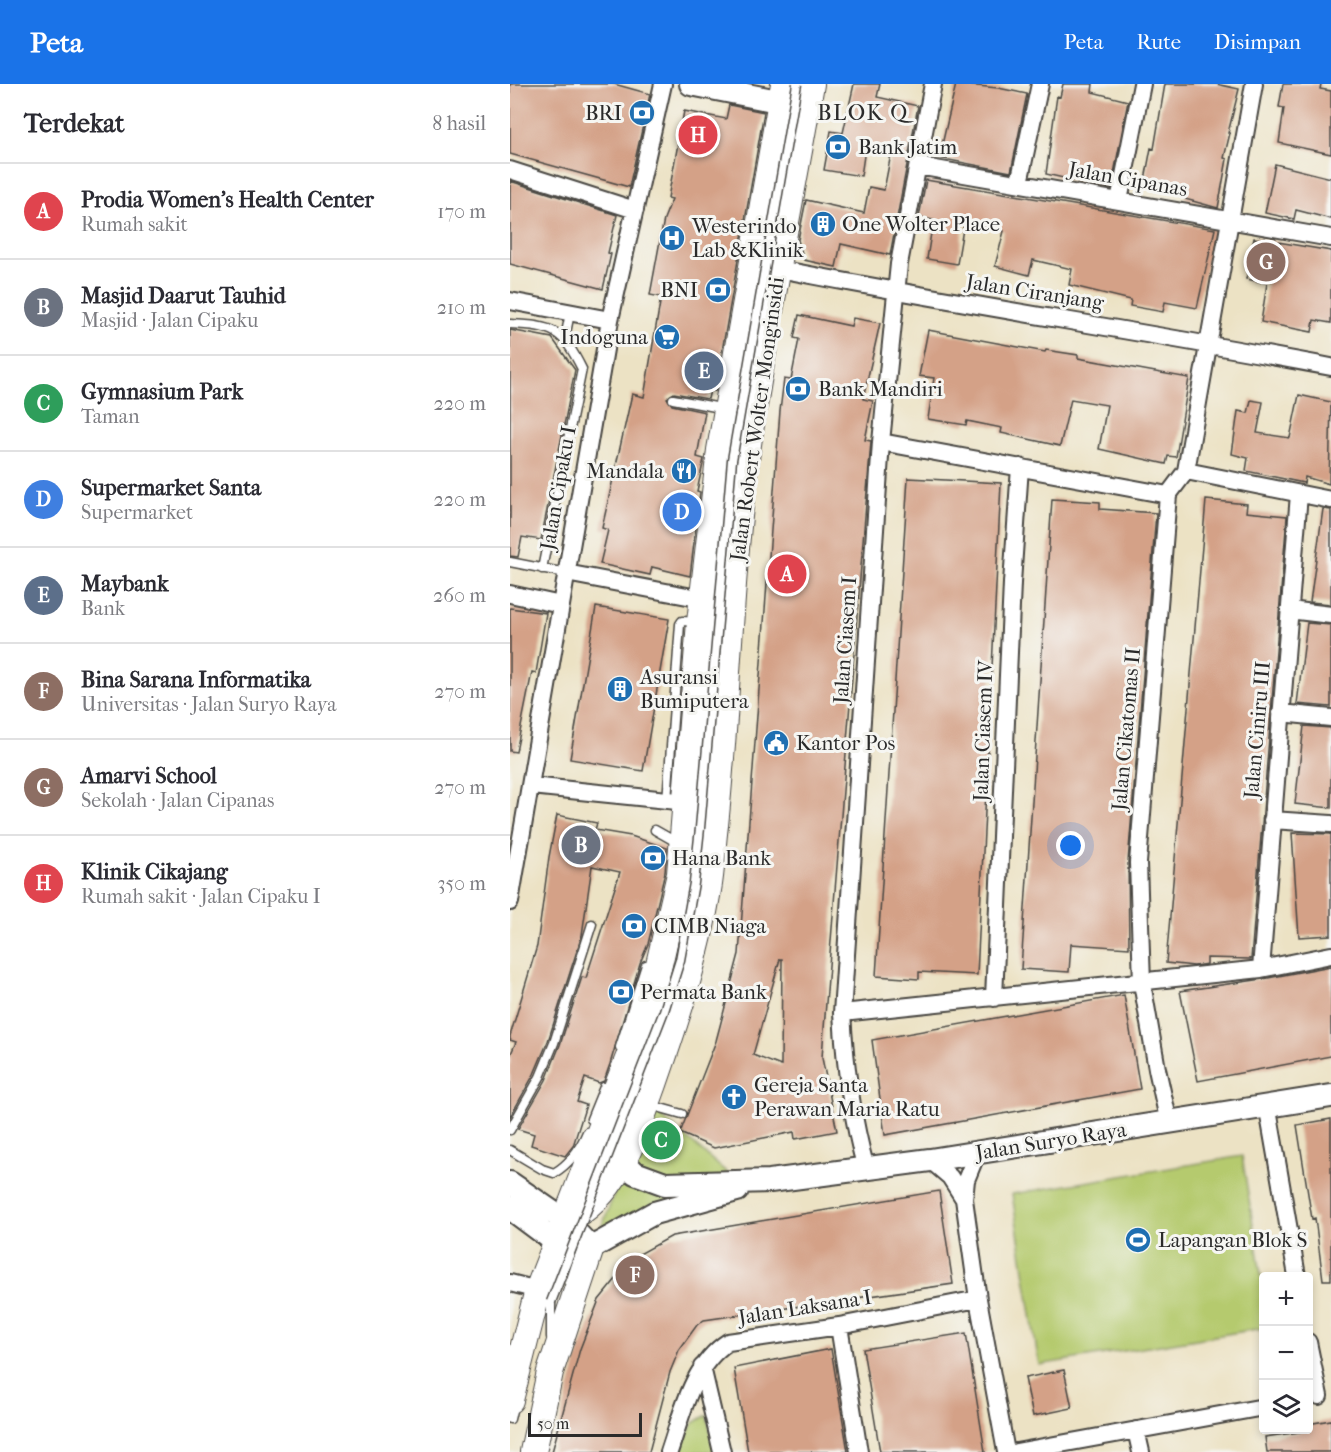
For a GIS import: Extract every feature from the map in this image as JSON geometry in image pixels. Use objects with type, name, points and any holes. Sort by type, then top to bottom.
[{"type":"main road","points":[[691,84],[796,92]]},
{"type":"main road","name":"Jalan Robert Wolter Monginsidi","points":[[752,361],[740,332],[745,301],[768,234],[796,92]]},
{"type":"main road","name":"Jalan Robert Wolter Monginsidi","points":[[561,1232],[597,1198],[623,1161],[647,1104],[677,1017],[697,948],[708,888],[726,705],[736,541],[752,361],[779,266],[768,234]]},
{"type":"main road","name":"Jalan Robert Wolter Monginsidi","points":[[510,1400],[545,1296],[561,1232],[600,1135],[609,1087],[650,1003],[655,954],[680,874],[677,802],[726,409],[752,361]]},
{"type":"main road","points":[[726,705],[702,611],[710,575],[736,541]]},
{"type":"main road","points":[[680,874],[712,832],[715,821]]},
{"type":"main road","points":[[655,954],[677,990],[677,1017]]},
{"type":"main road","name":"Jalan Suryo Raya","points":[[600,1135],[635,1173],[665,1184],[770,1181],[977,1153],[1169,1123],[1267,1104],[1331,1096]]},
{"type":"main road","name":"Jalan Suryo Raya","points":[[591,1248],[654,1213],[770,1181]]},
{"type":"main road","points":[[510,1184],[561,1232]]},
{"type":"main road","points":[[510,1208],[591,1248],[550,1372],[533,1452]]},
{"type":"street","name":"Jalan Cipaku I","points":[[510,902],[610,320],[663,84]]},
{"type":"street","name":"Jalan Ciasem I","points":[[866,1169],[856,1134],[845,1058],[842,1013],[881,442],[898,292],[899,264],[933,84]]},
{"type":"street","points":[[1019,183],[1040,84]]},
{"type":"street","points":[[1119,201],[1142,84]]},
{"type":"street","points":[[881,442],[1168,495],[1186,471],[1254,84]]},
{"type":"street","name":"Jalan Cipanas","points":[[918,166],[1331,238]]},
{"type":"street","points":[[510,170],[635,210]]},
{"type":"street","points":[[745,301],[766,273],[779,266]]},
{"type":"street","name":"Jalan Ciranjang","points":[[779,266],[898,292],[1209,344],[1331,367]]},
{"type":"street","points":[[510,301],[610,320]]},
{"type":"street","name":"Jalan Ciasem IV","points":[[994,998],[1020,467]]},
{"type":"street","points":[[1186,471],[1331,500]]},
{"type":"street","name":"Jalan Ciniru III","points":[[1261,969],[1299,494]]},
{"type":"street","name":"Jalan Cikatomas II","points":[[1168,495],[1138,863],[1142,983],[1169,1123]]},
{"type":"street","points":[[566,573],[702,611]]},
{"type":"street","points":[[510,594],[561,605]]},
{"type":"street","points":[[1289,610],[1331,615]]},
{"type":"street","points":[[1281,713],[1331,718]]},
{"type":"street","points":[[531,786],[677,802]]},
{"type":"street","points":[[1272,820],[1331,824]]},
{"type":"street","points":[[842,1013],[1261,969],[1331,955]]},
{"type":"street","points":[[1267,1104],[1296,1272]]},
{"type":"street","points":[[977,1153],[966,1180],[964,1199],[978,1299],[1006,1452]]},
{"type":"street","points":[[930,1160],[950,1177],[964,1199]]},
{"type":"street","points":[[510,1283],[545,1296]]},
{"type":"street","name":"Jalan Laksana I","points":[[669,1452],[685,1404],[702,1367],[719,1348],[728,1342],[839,1326],[978,1299]]},
{"type":"street","points":[[839,1326],[859,1452]]},
{"type":"street","points":[[702,1367],[722,1452]]},
{"type":"street","points":[[1313,1367],[1319,1396]]},
{"type":"street","points":[[1016,1452],[1259,1408]]},
{"type":"street","points":[[1137,1430],[1141,1452]]},
{"type":"lane","points":[[510,1419],[521,1364],[545,1296],[664,1011],[680,960],[694,883],[700,828],[732,460],[796,92]]},
{"type":"lane","points":[[562,335],[566,313]]},
{"type":"lane","points":[[510,324],[538,325],[562,335],[582,369],[542,569]]},
{"type":"lane","points":[[673,399],[726,409]]},
{"type":"lane","points":[[510,562],[566,573]]},
{"type":"lane","points":[[618,1052],[655,954],[679,849],[675,841],[655,830]]},
{"type":"lane","points":[[510,1131],[540,1077],[554,1044],[592,924]]},
{"type":"lane","points":[[510,1150],[554,1173],[566,1166],[586,1135],[609,1087]]},
{"type":"lane","points":[[647,1104],[682,1114]]},
{"type":"lane","points":[[527,1452],[551,1336],[545,1296]]},
{"type":"green space","points":[[647,1104],[731,1176],[600,1232]]},
{"type":"green space","name":"Lapangan Blok S","points":[[1242,1156],[1261,1272],[1259,1329],[1039,1365],[1012,1194]]},
{"type":"green space","points":[[707,1415],[714,1452],[679,1452],[692,1424]]},
{"type":"building","points":[[510,84],[614,84],[650,94],[629,187],[510,154]]},
{"type":"building","points":[[854,84],[880,84],[877,97],[918,106],[890,255],[841,244],[836,267],[804,260],[798,240],[806,200],[864,213],[869,187],[884,190],[891,154],[865,149],[861,176],[824,170],[831,131],[843,133]]},
{"type":"building","points":[[956,84],[998,88],[1027,94],[1011,172],[939,158]]},
{"type":"building","points":[[1063,84],[1093,84],[1092,92],[1128,101],[1111,189],[1046,174],[1057,96],[1060,97]]},
{"type":"building","points":[[1165,84],[1216,84],[1239,89],[1228,133],[1230,133],[1224,158],[1227,159],[1218,208],[1185,199],[1186,193],[1144,185],[1151,148],[1154,149]]},
{"type":"building","points":[[1283,84],[1321,84],[1320,89],[1331,91],[1331,154],[1279,143],[1284,108],[1279,107]]},
{"type":"building","points":[[729,105],[764,112],[715,391],[710,390],[708,399],[674,393],[667,398],[672,405],[705,412],[697,457],[704,459],[697,491],[700,492],[690,576],[652,567],[650,575],[600,564],[608,530],[602,528],[632,394],[644,397],[661,297],[650,295],[664,219],[672,199],[668,198],[684,111],[726,119]]},
{"type":"building","points":[[1275,164],[1331,178],[1331,219],[1296,210],[1294,219],[1265,213]]},
{"type":"building","points":[[926,180],[1215,229],[1197,308],[1165,302],[1163,312],[1130,306],[1131,300],[1069,285],[1072,269],[1033,260],[1029,275],[995,266],[1004,231],[964,223],[957,264],[927,259],[933,220],[919,217]]},
{"type":"building","points":[[510,181],[617,215],[603,289],[510,264]]},
{"type":"building","points":[[1254,238],[1331,251],[1331,323],[1314,320],[1312,332],[1261,322],[1267,283],[1246,279]]},
{"type":"building","points":[[799,315],[851,326],[853,318],[880,323],[863,399],[873,401],[865,440],[871,441],[822,1058],[837,1131],[795,1139],[794,1132],[714,1148],[680,1133],[716,1041],[739,954],[780,411],[784,379],[791,380],[799,339],[794,338]],"holes":[[[780,959],[782,959],[781,1066],[753,1055]]]},
{"type":"building","points":[[510,330],[552,338],[575,370],[541,540],[522,537],[518,557],[510,556]]},
{"type":"building","points":[[928,330],[1045,352],[1046,350],[1078,355],[1078,358],[1189,378],[1176,457],[1168,456],[1166,464],[1099,449],[1107,405],[1071,399],[1060,446],[1001,433],[1002,428],[967,421],[966,425],[928,419],[934,378],[919,376]]},
{"type":"building","points":[[1299,395],[1331,402],[1329,484],[1305,477],[1304,483],[1246,471],[1248,458],[1232,454],[1238,411],[1248,413],[1251,400],[1263,402],[1257,433],[1290,438]]},
{"type":"building","points":[[908,478],[1001,483],[977,975],[919,972],[919,979],[876,976]]},
{"type":"building","points":[[1052,499],[1100,502],[1100,509],[1156,513],[1128,862],[1129,948],[1071,944],[1069,972],[1021,969]]},
{"type":"building","points":[[1206,500],[1247,504],[1246,512],[1287,516],[1251,959],[1207,958],[1207,964],[1194,966],[1166,963]]},
{"type":"building","points":[[1323,509],[1331,510],[1331,604],[1310,602]]},
{"type":"building","name":"Asuransi Bumiputera","points":[[596,607],[669,619],[643,771],[570,759]]},
{"type":"building","points":[[510,608],[546,613],[536,673],[532,672],[516,752],[510,751]]},
{"type":"building","points":[[1307,623],[1331,625],[1331,707],[1297,704]]},
{"type":"building","points":[[1304,726],[1331,728],[1331,808],[1295,804]]},
{"type":"building","points":[[557,815],[597,823],[595,830],[631,836],[667,848],[665,872],[648,944],[640,963],[610,1064],[604,1081],[599,1083],[585,1078],[577,1102],[586,1105],[573,1146],[565,1156],[531,1145],[534,1134],[518,1129],[546,1080],[560,1045],[582,977],[586,978],[620,872],[592,866],[582,935],[548,1041],[534,1074],[510,1117],[510,1056],[516,1042],[510,1040],[510,1036],[537,946]]},
{"type":"building","points":[[1292,833],[1331,834],[1331,935],[1299,937]]},
{"type":"building","points":[[1331,966],[1331,1056],[1198,1081],[1180,991]]},
{"type":"building","points":[[1124,995],[1140,1089],[885,1135],[872,1040]]},
{"type":"building","points":[[1331,1119],[1331,1280],[1323,1280],[1315,1218],[1312,1219],[1297,1125]]},
{"type":"building","points":[[939,1191],[953,1284],[704,1320],[697,1325],[679,1350],[670,1372],[649,1452],[552,1452],[580,1349],[599,1300],[634,1257],[672,1236]]},
{"type":"building","points":[[966,1333],[985,1452],[880,1452],[863,1349]]},
{"type":"building","points":[[831,1349],[848,1452],[748,1452],[734,1368]]},
{"type":"building","points":[[1064,1370],[1072,1408],[1033,1416],[1025,1378]]},
{"type":"building","points":[[1331,1420],[1331,1452],[1267,1452],[1265,1437],[1313,1434],[1313,1423]]},
{"type":"place","name":"BRI","points":[[642,113]]},
{"type":"place","name":"Klinik Cikajang","points":[[698,135]]},
{"type":"place","name":"Bank Jatim","points":[[838,147]]},
{"type":"place","name":"One Wolter Place","points":[[823,224]]},
{"type":"place","name":"Westerindo Lab &Klinik","points":[[672,238]]},
{"type":"place","name":"Amarvi School","points":[[1266,262]]},
{"type":"place","name":"BNI","points":[[718,290]]},
{"type":"place","name":"Indoguna","points":[[667,337]]},
{"type":"place","name":"Maybank","points":[[704,371]]},
{"type":"place","name":"Bank Mandiri","points":[[798,389]]},
{"type":"place","name":"Mandala","points":[[684,471]]},
{"type":"place","name":"Supermarket Santa","points":[[682,512]]},
{"type":"place","name":"Prodia Women's Health Center","points":[[787,574]]},
{"type":"place","name":"Asuransi Bumiputera","points":[[620,689]]},
{"type":"place","name":"Kantor Pos","points":[[776,743]]},
{"type":"place","name":"Masjid Daarut Tauhid","points":[[581,845]]},
{"type":"place","name":"Hana Bank","points":[[653,858]]},
{"type":"place","name":"CIMB Niaga","points":[[634,926]]},
{"type":"place","name":"Permata Bank","points":[[621,992]]},
{"type":"place","name":"Gereja Santa Perawan Maria Ratu","points":[[734,1097]]},
{"type":"place","name":"Gymnasium Park","points":[[661,1140]]},
{"type":"place","name":"Lapangan Blok S","points":[[1138,1240]]},
{"type":"place","name":"Bina Sarana Informatika","points":[[635,1275]]},
{"type":"district","name":"BLOK Q","points":[[863,113]]}]
